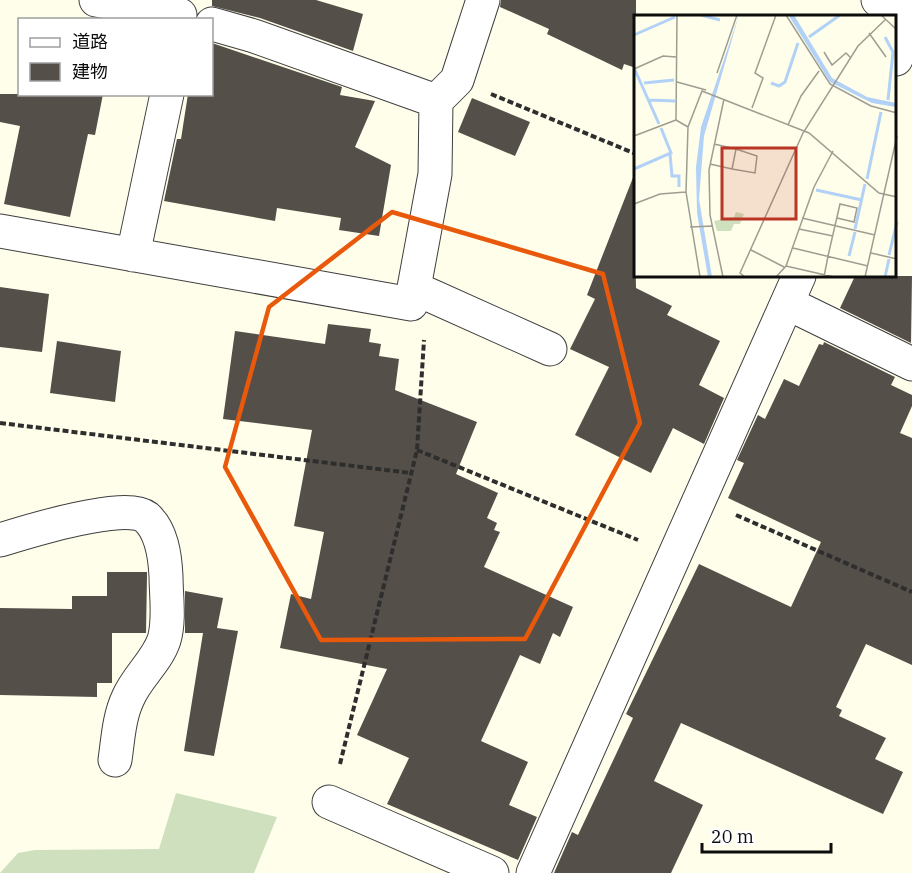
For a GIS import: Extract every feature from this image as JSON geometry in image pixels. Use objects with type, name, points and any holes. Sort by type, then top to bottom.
[{"type":"street","points":[[96,0],[185,18]]},
{"type":"street","points":[[413,296],[447,91],[483,0]]},
{"type":"street","points":[[878,0],[912,15]]},
{"type":"street","points":[[897,57],[912,21]]},
{"type":"street","points":[[213,24],[447,91]]},
{"type":"street","points":[[132,255],[167,96]]},
{"type":"street","points":[[0,231],[132,255],[413,296],[550,349]]},
{"type":"street","points":[[533,873],[793,290],[912,364]]},
{"type":"street","points":[[0,540],[41,527],[125,511],[144,516],[154,526],[165,554],[167,617],[164,640],[128,697],[121,717],[115,760]]},
{"type":"street","points":[[329,802],[492,873]]},
{"type":"path","points":[[447,91],[634,153]]},
{"type":"path","points":[[329,802],[349,736],[417,450],[425,316],[413,296]]},
{"type":"path","points":[[0,423],[411,473]]},
{"type":"path","points":[[417,450],[625,534],[674,557]]},
{"type":"path","points":[[700,499],[912,592]]},
{"type":"highlighted area","points":[[392,212],[603,274],[640,423],[525,639],[321,640],[225,467],[269,307]]},
{"type":"green space","points":[[176,793],[277,817],[254,873],[0,873],[18,853],[35,850],[159,849]]},
{"type":"building","points":[[212,0],[316,0],[363,14],[353,51],[260,18],[212,6]]},
{"type":"building","points":[[501,0],[636,0],[634,67],[624,64],[622,70],[547,34],[549,29],[500,7]]},
{"type":"building","points":[[213,43],[342,87],[340,95],[375,101],[355,147],[391,165],[379,236],[339,230],[341,218],[277,208],[275,221],[164,201],[177,139],[181,139],[188,96],[213,96]]},
{"type":"building","points":[[0,94],[103,96],[95,135],[88,134],[70,217],[4,204],[20,126],[0,122]]},
{"type":"building","points":[[472,98],[530,122],[515,156],[458,132]]},
{"type":"building","points":[[634,175],[634,278],[636,288],[672,306],[667,315],[720,341],[699,385],[724,398],[704,444],[673,428],[651,473],[575,435],[609,367],[570,349],[595,299],[587,295]]},
{"type":"building","points":[[912,276],[911,343],[840,308],[854,278]]},
{"type":"building","points":[[0,287],[49,294],[42,352],[0,347]]},
{"type":"building","points":[[328,324],[371,329],[369,342],[381,344],[379,356],[399,359],[395,390],[477,422],[456,474],[498,493],[487,518],[497,523],[494,530],[500,532],[484,567],[573,607],[560,637],[553,633],[540,664],[520,655],[481,741],[528,762],[509,805],[537,817],[518,860],[387,804],[409,758],[357,735],[387,669],[280,648],[291,594],[311,599],[324,532],[294,526],[312,430],[223,419],[235,331],[325,344]]},
{"type":"building","points":[[57,341],[121,351],[115,402],[50,393]]},
{"type":"building","points":[[824,342],[895,377],[891,385],[912,395],[912,406],[900,433],[912,438],[912,665],[866,644],[836,707],[842,710],[839,716],[886,738],[875,759],[903,772],[883,814],[681,723],[654,781],[703,805],[671,873],[554,873],[572,832],[578,835],[633,718],[626,714],[699,564],[791,607],[821,542],[728,498],[744,463],[737,460],[758,415],[765,419],[784,379],[799,386],[819,344],[823,345]]},
{"type":"building","points":[[107,572],[147,572],[146,633],[112,633],[112,683],[97,683],[97,697],[0,695],[0,608],[72,609],[72,596],[107,596]]},
{"type":"building","points":[[185,591],[223,598],[217,628],[238,631],[214,756],[184,751],[203,633],[185,633]]}]
